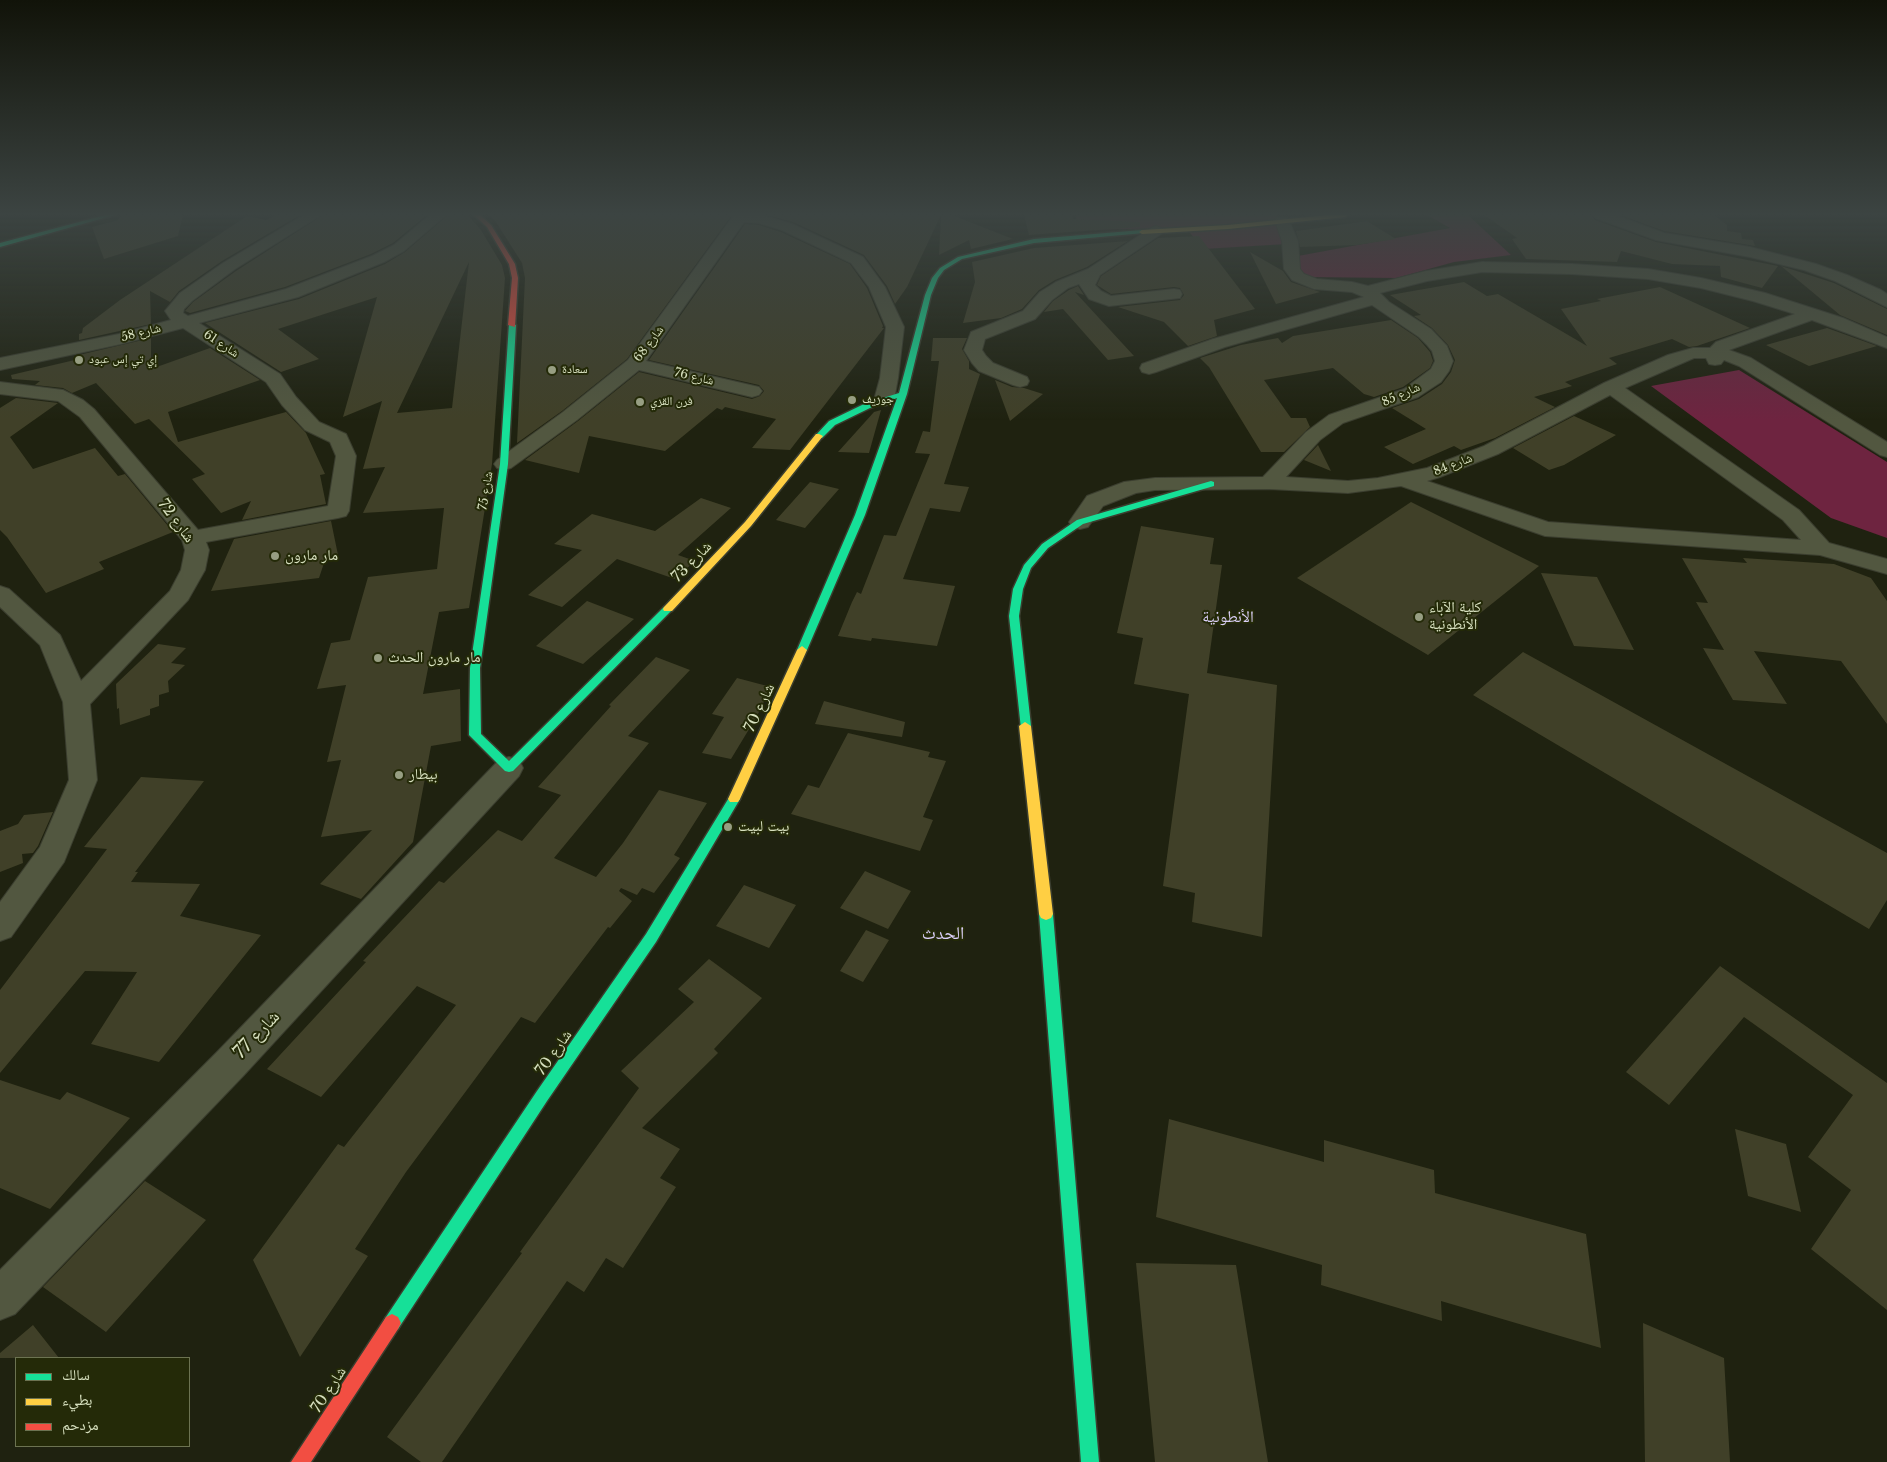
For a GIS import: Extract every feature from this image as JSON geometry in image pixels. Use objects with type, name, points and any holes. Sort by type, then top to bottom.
[{"type":"street","name":"شارع 61","points":[[192,538],[338,511],[346,456],[339,438],[312,426],[289,402],[273,378],[176,316],[174,311],[177,306],[206,283]]},
{"type":"street","name":"شارع 58","points":[[0,364],[121,339],[292,293],[318,283]]},
{"type":"street","name":"شارع 75","points":[[510,768],[475,735],[475,668],[504,464],[515,283]]},
{"type":"street","name":"شارع 68","points":[[504,464],[570,416],[635,364],[693,283]]},
{"type":"street","points":[[874,283],[895,327],[889,378],[884,400]]},
{"type":"street","name":"شارع 70","points":[[300,1462],[531,1113],[651,938],[736,796],[791,676],[860,515],[903,394],[928,295],[934,283]]},
{"type":"street","points":[[1020,381],[986,367],[978,359],[973,350],[976,336],[1029,315],[1046,296],[1066,283]]},
{"type":"street","points":[[1088,283],[1091,290],[1101,299],[1124,301],[1174,294]]},
{"type":"street","name":"شارع 85","points":[[1269,483],[1313,436],[1336,419],[1384,404],[1411,393],[1434,378],[1440,371],[1444,361],[1440,350],[1425,333],[1383,306],[1372,295],[1352,287],[1312,283]]},
{"type":"street","name":"شارع 85","points":[[1372,295],[1405,283]]},
{"type":"street","name":"شارع 85","points":[[1699,283],[1759,297],[1812,314],[1887,344]]},
{"type":"street","points":[[1852,283],[1876,294],[1887,302]]},
{"type":"street","points":[[1149,368],[1219,343],[1372,295]]},
{"type":"street","points":[[1715,356],[1722,346],[1812,314]]},
{"type":"street","name":"شارع 84","points":[[1080,522],[1095,501],[1132,488],[1155,484],[1269,483],[1348,487],[1405,480],[1433,473],[1491,450],[1611,387],[1674,358],[1715,356],[1754,368],[1887,451]]},
{"type":"street","name":"شارع 76","points":[[635,364],[752,391]]},
{"type":"street","points":[[1611,387],[1791,515],[1821,548]]},
{"type":"street","name":"شارع 72","points":[[0,388],[63,396],[87,413],[192,538],[197,550],[193,570],[179,595],[76,702]]},
{"type":"street","name":"شارع 73","points":[[510,768],[715,560],[748,524],[817,438],[838,420],[903,394]]},
{"type":"street","points":[[1405,480],[1545,529],[1821,548],[1887,567]]},
{"type":"street","points":[[1080,522],[1045,546],[1028,567],[1018,589],[1014,616],[1045,896],[1090,1462]]},
{"type":"street","points":[[0,594],[51,641],[76,702],[82,780],[53,853],[0,927]]},
{"type":"street","name":"شارع 77","points":[[0,1299],[231,1063],[510,768]]},
{"type":"shaded area","points":[[1739,370],[1887,462],[1887,538],[1831,518],[1651,386]]},
{"type":"building","points":[[145,283],[190,283],[179,291],[170,302],[150,291],[151,324],[79,340],[79,334],[82,333],[83,328]]},
{"type":"building","points":[[219,283],[295,283],[190,313],[185,311],[193,302]]},
{"type":"building","points":[[338,283],[459,283],[397,413],[452,408],[467,283],[505,283],[492,464],[469,608],[439,612],[423,694],[460,689],[461,741],[431,746],[413,842],[361,899],[320,884],[372,830],[321,837],[341,760],[327,762],[346,685],[317,689],[331,643],[350,640],[368,577],[437,569],[444,508],[363,513],[385,467],[363,469],[382,401],[343,417],[377,297],[278,329],[319,359],[281,372],[205,323],[299,299]]},
{"type":"building","points":[[525,283],[682,283],[627,359],[562,411],[517,443]]},
{"type":"building","points":[[703,283],[864,283],[883,326],[882,328],[884,328],[790,450],[752,448],[776,419],[725,407],[722,410],[717,408],[665,451],[589,436],[579,473],[525,460],[578,421],[639,372],[752,399],[760,396],[764,391],[759,385],[649,360]]},
{"type":"building","points":[[885,283],[909,283],[895,304]]},
{"type":"building","points":[[975,283],[1050,283],[1039,290],[1022,309],[1001,318],[963,323]]},
{"type":"building","points":[[1098,283],[1235,283],[1255,309],[1214,320],[1217,336],[1188,346],[1164,322],[1118,307],[1180,300],[1184,295],[1180,288],[1174,287],[1111,294],[1097,285]]},
{"type":"building","points":[[1266,283],[1295,283],[1320,292],[1276,304]]},
{"type":"building","points":[[1466,283],[1487,296],[1498,294],[1587,346],[1561,309],[1601,301],[1597,299],[1660,287],[1750,328],[1697,346],[1689,347],[1672,339],[1609,358],[1617,364],[1565,382],[1572,386],[1534,397],[1555,407],[1495,438],[1461,450],[1454,446],[1413,464],[1384,447],[1426,429],[1392,408],[1419,399],[1442,384],[1451,372],[1455,360],[1448,345],[1432,328],[1414,316],[1421,315],[1390,295]]},
{"type":"building","points":[[1744,283],[1765,283],[1762,288]]},
{"type":"building","points":[[1802,283],[1834,283],[1887,309],[1887,335],[1840,315]]},
{"type":"building","points":[[1078,286],[1084,295],[1075,292],[1134,356],[1108,360],[1063,309],[1044,312],[1053,301]]},
{"type":"building","points":[[1391,320],[1418,338],[1430,352],[1433,361],[1430,368],[1403,387],[1374,397],[1364,394],[1333,368],[1264,380],[1291,418],[1306,418],[1310,427],[1284,452],[1261,452],[1209,367],[1200,358],[1241,345],[1278,338],[1282,343],[1293,336]]},
{"type":"building","points":[[1827,328],[1877,346],[1809,366],[1766,345]]},
{"type":"building","points":[[151,338],[151,369],[210,348],[260,380],[168,412],[178,442],[286,412],[306,433],[325,474],[320,475],[326,504],[242,520],[251,501],[221,513],[192,479],[205,474],[149,419],[135,424],[96,383],[72,393],[63,388],[35,385],[40,381],[12,379],[11,375],[79,359],[79,355]]},
{"type":"building","points":[[933,338],[967,338],[962,349],[969,361],[969,369],[980,374],[944,484],[969,487],[960,512],[930,508],[903,579],[955,586],[937,646],[872,638],[871,641],[838,636],[857,592],[861,594],[884,535],[896,536],[930,454],[915,453],[923,431],[930,432],[939,361],[931,361]]},
{"type":"building","points":[[995,380],[1012,387],[1024,388],[1043,394],[1010,421]]},
{"type":"building","points":[[16,398],[58,403],[10,437],[33,469],[95,448],[118,476],[125,474],[173,532],[99,562],[104,569],[46,593],[7,537],[0,530],[0,408]]},
{"type":"building","points":[[881,410],[869,453],[838,452],[874,412]]},
{"type":"building","points":[[1574,416],[1616,435],[1564,465],[1549,470],[1513,448]]},
{"type":"building","points":[[1318,445],[1331,471],[1304,460]]},
{"type":"building","points":[[810,482],[839,489],[805,528],[776,520]]},
{"type":"building","points":[[701,498],[731,508],[678,555],[695,561],[675,579],[617,559],[562,607],[528,595],[582,550],[554,544],[592,514],[655,531]]},
{"type":"building","name":"كلية الآباء الأنطونية","points":[[1411,502],[1539,566],[1428,655],[1297,578]]},
{"type":"building","points":[[331,521],[338,555],[326,557],[319,578],[211,591],[234,539]]},
{"type":"building","points":[[1141,526],[1214,538],[1210,564],[1222,565],[1207,673],[1277,685],[1262,937],[1192,922],[1195,893],[1163,886],[1189,694],[1134,684],[1143,638],[1117,633]]},
{"type":"building","points":[[1682,558],[1747,563],[1743,558],[1834,564],[1871,578],[1887,601],[1887,724],[1841,661],[1754,651],[1787,704],[1733,700],[1703,648],[1724,650],[1696,602],[1708,603]]},
{"type":"building","points":[[1541,573],[1597,577],[1634,650],[1574,646]]},
{"type":"building","points":[[587,601],[634,619],[583,664],[536,646]]},
{"type":"building","points":[[158,644],[186,648],[171,663],[185,665],[168,681],[169,692],[159,695],[159,706],[150,709],[150,715],[120,725],[116,684]]},
{"type":"building","points":[[1523,652],[1887,853],[1887,900],[1869,929],[1473,695]]},
{"type":"building","points":[[656,657],[690,670],[628,736],[649,743],[554,858],[596,877],[623,843],[659,790],[707,803],[674,855],[680,858],[654,893],[642,888],[637,895],[621,888],[619,891],[632,901],[610,928],[608,927],[535,1023],[521,1017],[406,1172],[355,1249],[368,1256],[300,1357],[253,1260],[338,1144],[344,1147],[456,1005],[417,986],[321,1097],[267,1069],[366,962],[363,961],[439,881],[444,883],[498,830],[522,841],[561,795],[538,787],[611,706],[609,705]]},
{"type":"building","points":[[737,678],[771,687],[757,716],[731,759],[702,753],[724,717],[712,714]]},
{"type":"building","points":[[824,701],[905,722],[902,737],[815,724]]},
{"type":"building","points":[[848,733],[930,752],[928,757],[946,761],[923,817],[933,820],[920,851],[791,814],[808,785],[819,788]]},
{"type":"building","points":[[141,777],[204,781],[135,872],[138,872],[131,882],[200,884],[180,916],[261,935],[159,1062],[91,1044],[137,972],[85,971],[0,1073],[0,990],[107,849],[84,847]]},
{"type":"building","points":[[53,812],[33,853],[22,854],[23,863],[0,872],[0,831],[18,824],[24,815]]},
{"type":"building","points":[[865,871],[911,891],[888,929],[840,908]]},
{"type":"building","points":[[744,885],[796,905],[769,948],[716,926]]},
{"type":"building","points":[[866,930],[889,940],[863,982],[840,971]]},
{"type":"building","points":[[709,959],[762,998],[714,1049],[718,1053],[642,1128],[680,1149],[660,1178],[676,1187],[623,1268],[606,1258],[584,1292],[567,1281],[442,1462],[421,1462],[387,1437],[522,1253],[520,1252],[639,1088],[621,1071],[694,1002],[678,989]]},
{"type":"building","points":[[1720,966],[1887,1083],[1887,1310],[1811,1249],[1851,1190],[1808,1157],[1853,1095],[1744,1017],[1669,1105],[1626,1072]]},
{"type":"building","points":[[0,1080],[60,1100],[67,1092],[130,1118],[50,1209],[0,1188]]},
{"type":"building","points":[[1169,1119],[1324,1162],[1324,1140],[1434,1170],[1435,1193],[1586,1234],[1601,1348],[1441,1301],[1442,1321],[1321,1285],[1322,1265],[1156,1217]]},
{"type":"building","points":[[1735,1129],[1786,1144],[1801,1212],[1748,1196]]},
{"type":"building","points":[[145,1181],[206,1220],[106,1332],[43,1287]]},
{"type":"building","points":[[1136,1263],[1236,1265],[1268,1462],[1155,1462]]},
{"type":"building","points":[[1643,1323],[1724,1358],[1730,1462],[1645,1462]]},
{"type":"building","points":[[33,1325],[58,1357],[0,1358],[0,1353]]},
{"type":"traffic: fast","points":[[802,650],[860,515],[903,394],[928,295],[933,283]]},
{"type":"traffic: fast","points":[[512,325],[504,464],[475,668],[475,735],[509,768],[668,609]]},
{"type":"traffic: fast","points":[[819,436],[832,423],[867,406],[903,394]]},
{"type":"traffic: fast","points":[[1025,726],[1014,616],[1018,589],[1027,567],[1045,546],[1080,522],[1211,484]]},
{"type":"traffic: fast","points":[[392,1323],[542,1096],[651,938],[734,799]]},
{"type":"traffic: fast","points":[[1046,914],[1090,1462]]},
{"type":"traffic: slow","points":[[668,609],[748,524],[819,436]]},
{"type":"traffic: slow","points":[[734,799],[802,650]]},
{"type":"traffic: slow","points":[[1025,726],[1046,914]]},
{"type":"traffic: jam","points":[[512,325],[515,283]]},
{"type":"traffic: jam","points":[[300,1462],[392,1323]]},
{"type":"place","name":"إي تي إس عبود","points":[[79,360]]},
{"type":"place","name":"سعادة","points":[[552,370]]},
{"type":"place","name":"جوزيف","points":[[852,400]]},
{"type":"place","name":"فرن القزي","points":[[640,402]]},
{"type":"place","name":"مار مارون","points":[[275,556]]},
{"type":"place","name":"كلية الآباء الأنطونية","points":[[1419,617]]},
{"type":"place","name":"مار مارون الحدث","points":[[378,658]]},
{"type":"place","name":"بيطار","points":[[399,775]]},
{"type":"place","name":"بيت لبيت","points":[[728,827]]},
{"type":"district","name":"الأنطونية","points":[[1228,617]]},
{"type":"district","name":"الحدث","points":[[943,934]]}]
